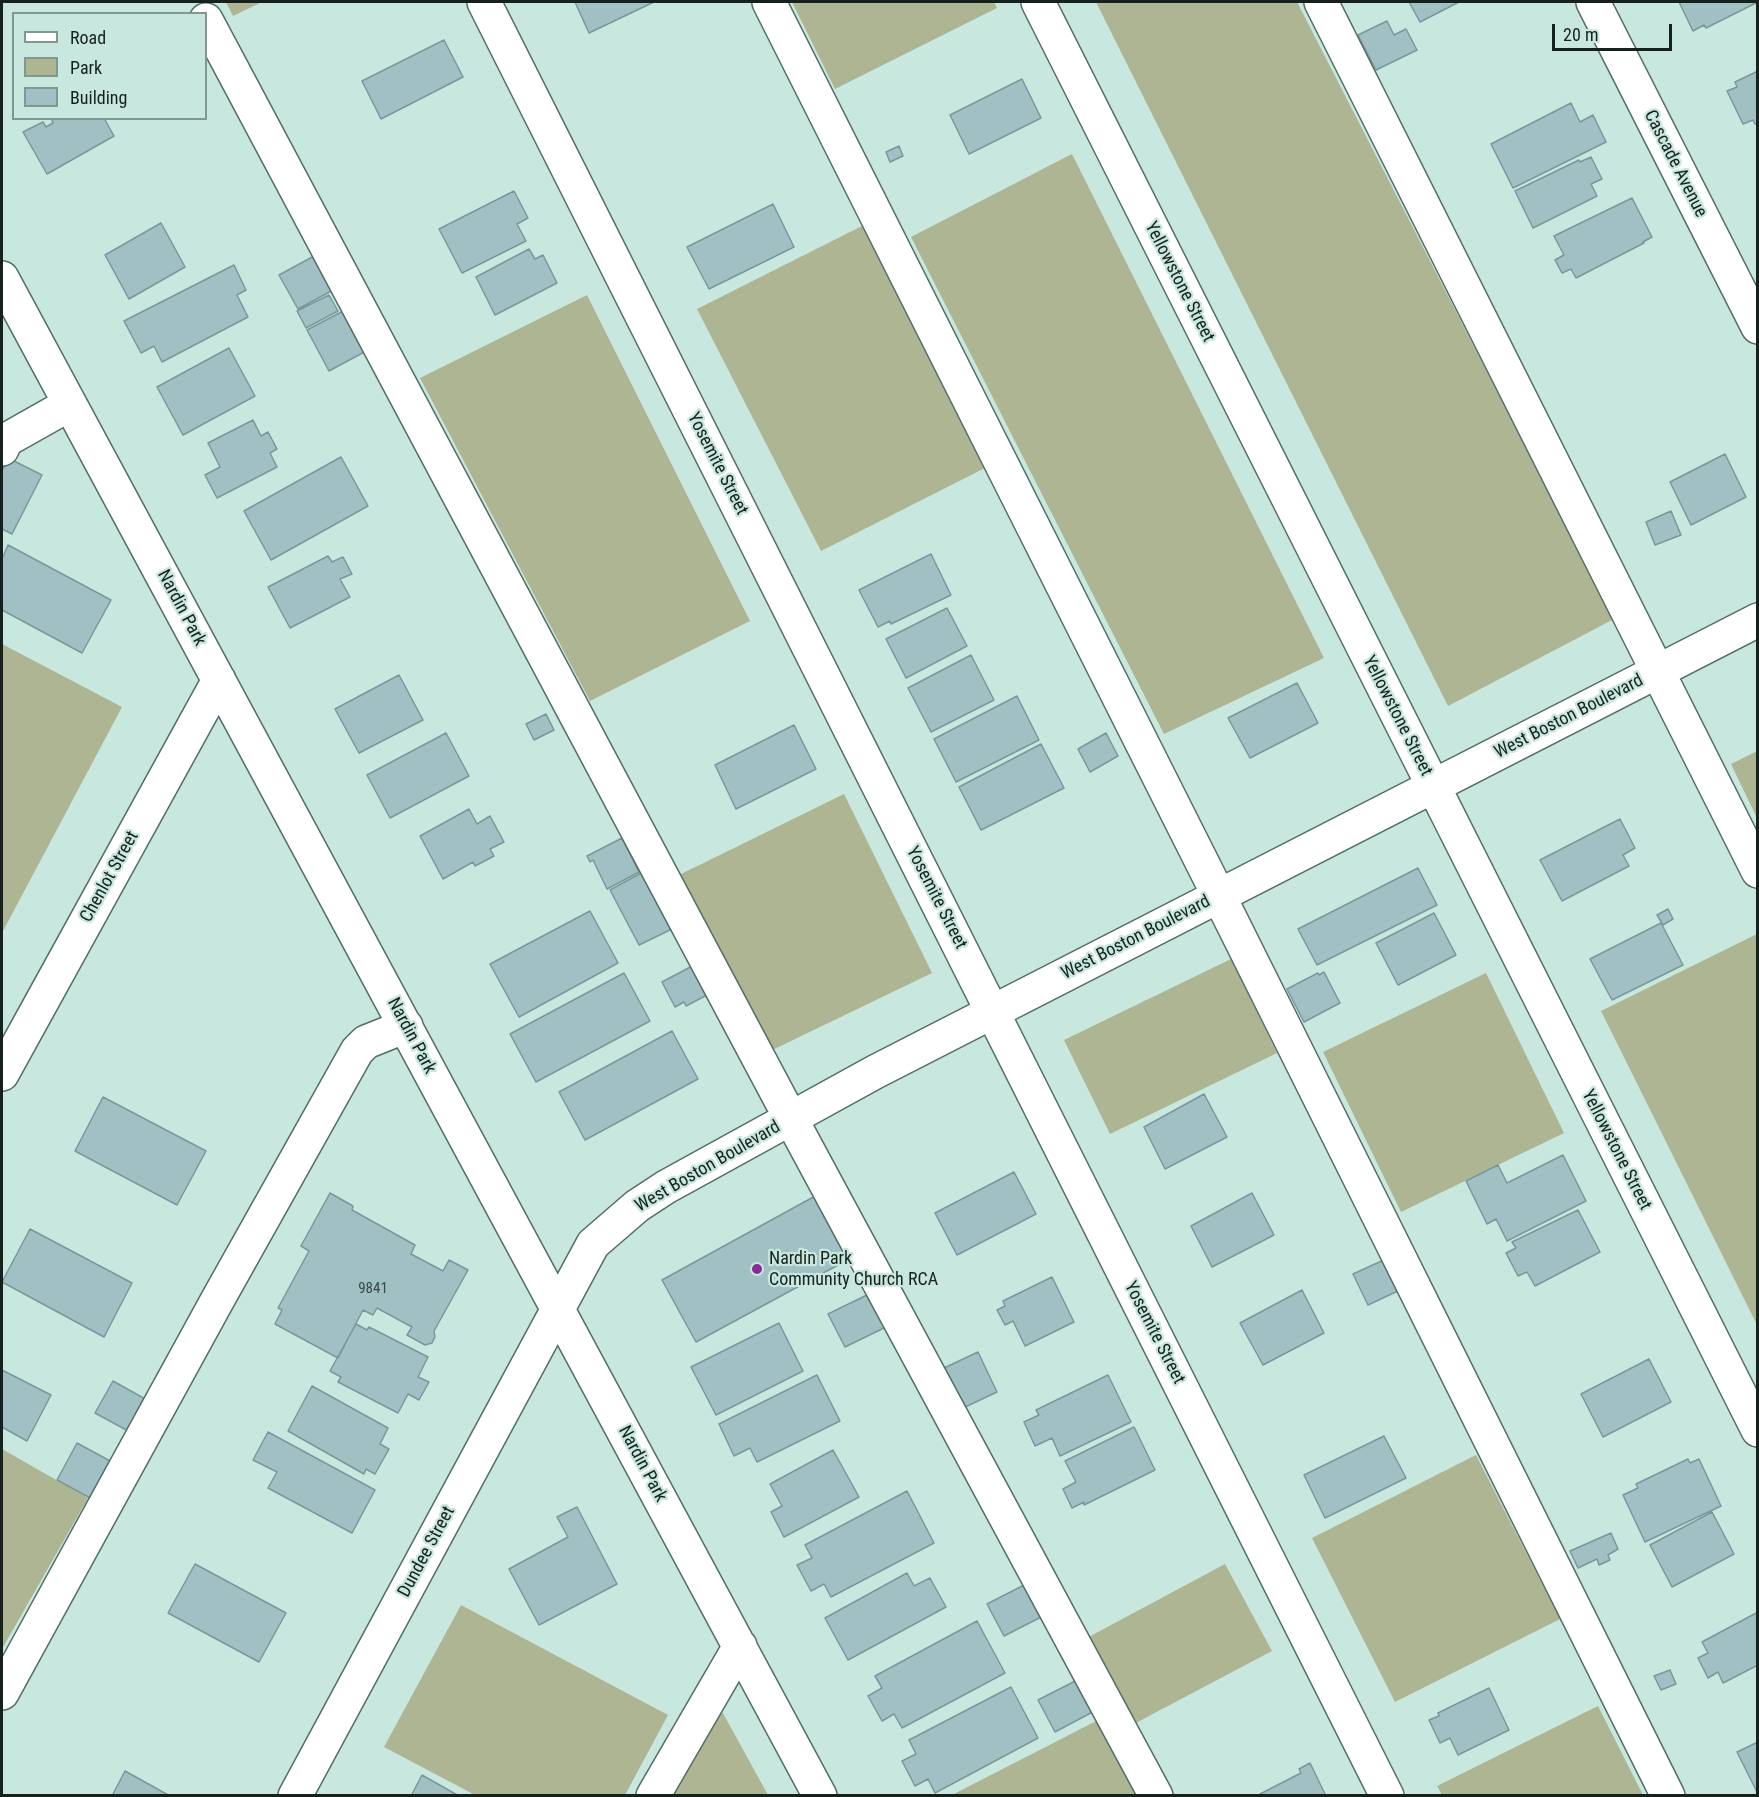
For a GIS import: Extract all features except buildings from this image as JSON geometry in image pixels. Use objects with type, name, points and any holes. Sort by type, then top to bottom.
[{"type":"street","name":"Yosemite Street","points":[[484,2],[1387,1796]]},
{"type":"street","points":[[769,2],[1668,1796]]},
{"type":"street","name":"Yellowstone Street","points":[[1038,2],[1758,1430]]},
{"type":"street","points":[[1321,2],[1758,871]]},
{"type":"street","name":"Cascade Avenue","points":[[1593,2],[1758,327]]},
{"type":"street","points":[[207,23],[791,1119],[1156,1796]]},
{"type":"street","name":"Nardin Park","points":[[2,278],[820,1796]]},
{"type":"street","points":[[2,449],[6,441],[70,404]]},
{"type":"street","name":"West Boston Boulevard","points":[[558,1308],[593,1244],[637,1206],[666,1187],[875,1072],[1758,620]]},
{"type":"street","name":"Chenlot Street","points":[[2,1074],[219,680]]},
{"type":"street","points":[[2,1693],[357,1051],[366,1042],[406,1026]]},
{"type":"street","name":"Dundee Street","points":[[295,1796],[558,1308]]},
{"type":"street","points":[[653,1796],[740,1646]]},
{"type":"green space","points":[[226,2],[262,2],[233,16]]},
{"type":"green space","points":[[792,2],[994,2],[997,8],[835,89]]},
{"type":"green space","points":[[1096,2],[1297,2],[1614,619],[1448,706]]},
{"type":"green space","points":[[1072,154],[1324,658],[1164,734],[911,237]]},
{"type":"green space","points":[[864,225],[985,468],[821,551],[697,309]]},
{"type":"green space","points":[[587,295],[750,621],[590,701],[420,378]]},
{"type":"green space","points":[[2,644],[122,707],[2,933]]},
{"type":"green space","points":[[1757,751],[1757,818],[1731,764]]},
{"type":"green space","points":[[844,794],[932,973],[762,1055],[675,877]]},
{"type":"green space","points":[[1757,934],[1757,1325],[1601,1011]]},
{"type":"green space","points":[[1231,959],[1277,1053],[1110,1134],[1064,1040]]},
{"type":"green space","points":[[1486,973],[1564,1133],[1401,1212],[1323,1052]]},
{"type":"green space","points":[[2,1449],[88,1498],[2,1649]]},
{"type":"green space","points":[[1476,1455],[1560,1619],[1395,1702],[1312,1538]]},
{"type":"green space","points":[[1225,1564],[1272,1651],[1132,1725],[1085,1639]]},
{"type":"green space","points":[[461,1605],[668,1715],[625,1795],[475,1795],[384,1747]]},
{"type":"green space","points":[[719,1706],[768,1795],[666,1795]]},
{"type":"green space","points":[[1598,1706],[1643,1795],[1442,1795],[1437,1786]]},
{"type":"green space","points":[[1102,1718],[1142,1796],[950,1796]]},
{"type":"place","name":"Nardin Park Community Church RCA","points":[[757,1269]]}]
